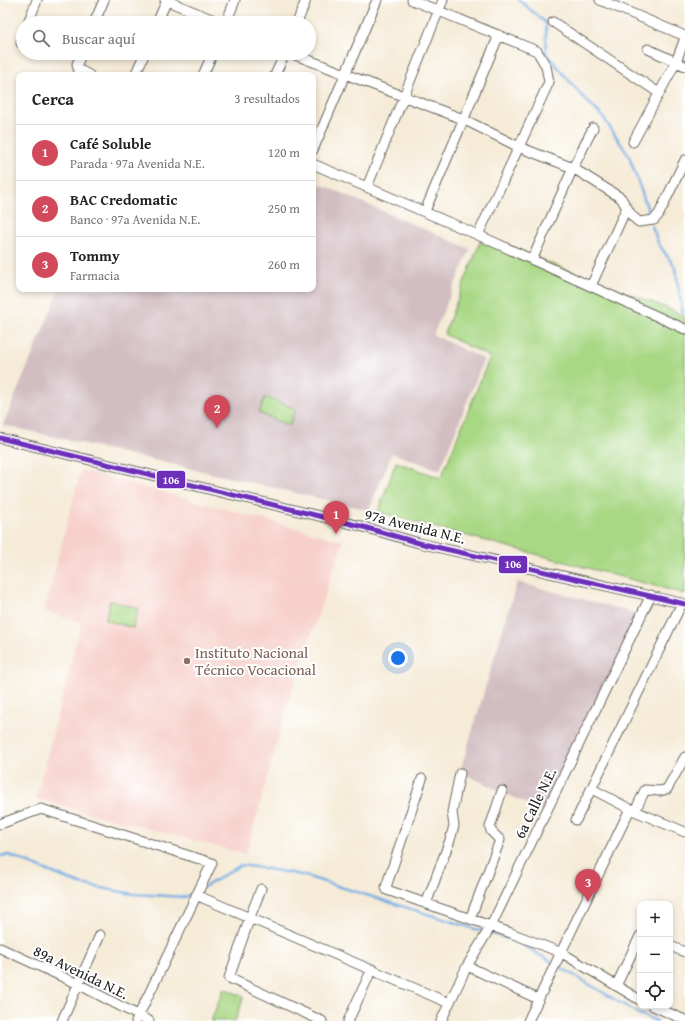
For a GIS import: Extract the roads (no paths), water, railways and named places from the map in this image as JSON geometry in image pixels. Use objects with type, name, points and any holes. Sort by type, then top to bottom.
[{"type":"street","points":[[31,16],[37,0]]},
{"type":"street","points":[[97,16],[104,0]]},
{"type":"street","points":[[160,16],[166,0],[204,16]]},
{"type":"street","points":[[229,16],[235,0]]},
{"type":"street","points":[[300,16],[306,0]]},
{"type":"street","points":[[316,143],[377,0]]},
{"type":"street","points":[[412,0],[438,12],[537,51],[546,66],[549,82],[478,235]]},
{"type":"street","points":[[367,187],[443,0]]},
{"type":"street","points":[[600,0],[685,37],[676,62],[633,142]]},
{"type":"street","points":[[553,22],[659,93]]},
{"type":"street","points":[[425,211],[499,35]]},
{"type":"street","points":[[648,50],[685,66]]},
{"type":"street","points":[[79,60],[77,64],[78,69],[84,72]]},
{"type":"street","points":[[136,72],[142,60]]},
{"type":"street","points":[[204,72],[210,60]]},
{"type":"street","points":[[276,72],[282,60]]},
{"type":"street","points":[[309,60],[463,119],[519,147],[573,168],[621,198],[632,216],[639,222],[654,220],[665,202],[685,160]]},
{"type":"street","points":[[532,260],[573,168],[593,128]]},
{"type":"street","points":[[316,165],[425,211],[685,329]]},
{"type":"street","points":[[591,286],[627,206]]},
{"type":"street","name":"97a Avenida N.E.","points":[[0,438],[360,526],[419,543],[651,595],[683,604]]},
{"type":"street","name":"6a Calle N.E.","points":[[441,1021],[467,966],[491,926],[651,595]]},
{"type":"street","points":[[576,820],[683,604]]},
{"type":"street","points":[[528,1021],[633,810],[646,790],[658,792],[665,790],[682,768],[685,757]]},
{"type":"street","points":[[426,904],[454,826],[452,812],[460,773]]},
{"type":"street","points":[[422,779],[386,888],[388,891],[491,926],[559,957],[637,998]]},
{"type":"street","points":[[592,789],[633,810],[685,832]]},
{"type":"street","points":[[470,919],[500,840],[491,831],[490,827],[502,791]]},
{"type":"street","points":[[0,824],[41,809],[212,863],[138,1018]]},
{"type":"street","points":[[261,889],[229,978],[322,1021]]},
{"type":"street","points":[[196,895],[449,1003]]},
{"type":"street","points":[[62,1021],[100,935]]},
{"type":"street","points":[[616,986],[640,937]]},
{"type":"street","points":[[673,947],[685,952]]},
{"type":"street","name":"89a Avenida N.E.","points":[[0,948],[78,984],[138,1018],[149,1021]]},
{"type":"street","points":[[467,966],[538,999]]},
{"type":"street","points":[[348,1021],[372,969]]},
{"type":"street","points":[[660,1009],[685,1020]]},
{"type":"waterway","points":[[519,0],[546,23],[546,53],[581,95],[603,117],[629,156],[649,213]]},
{"type":"waterway","points":[[652,226],[658,243],[675,267],[683,314]]},
{"type":"waterway","points":[[0,856],[9,855],[80,884],[133,894],[185,897],[194,892]]},
{"type":"waterway","points":[[204,887],[241,865],[262,868],[302,875],[485,932]]},
{"type":"waterway","points":[[490,933],[518,942],[639,1014],[657,1021]]},
{"type":"place","name":"BAC Credomatic","points":[[217,428]]},
{"type":"place","name":"Café Soluble","points":[[336,534]]},
{"type":"place","name":"Instituto Nacional Técnico Vocacional","points":[[187,661]]},
{"type":"place","name":"Tommy","points":[[588,902]]}]
